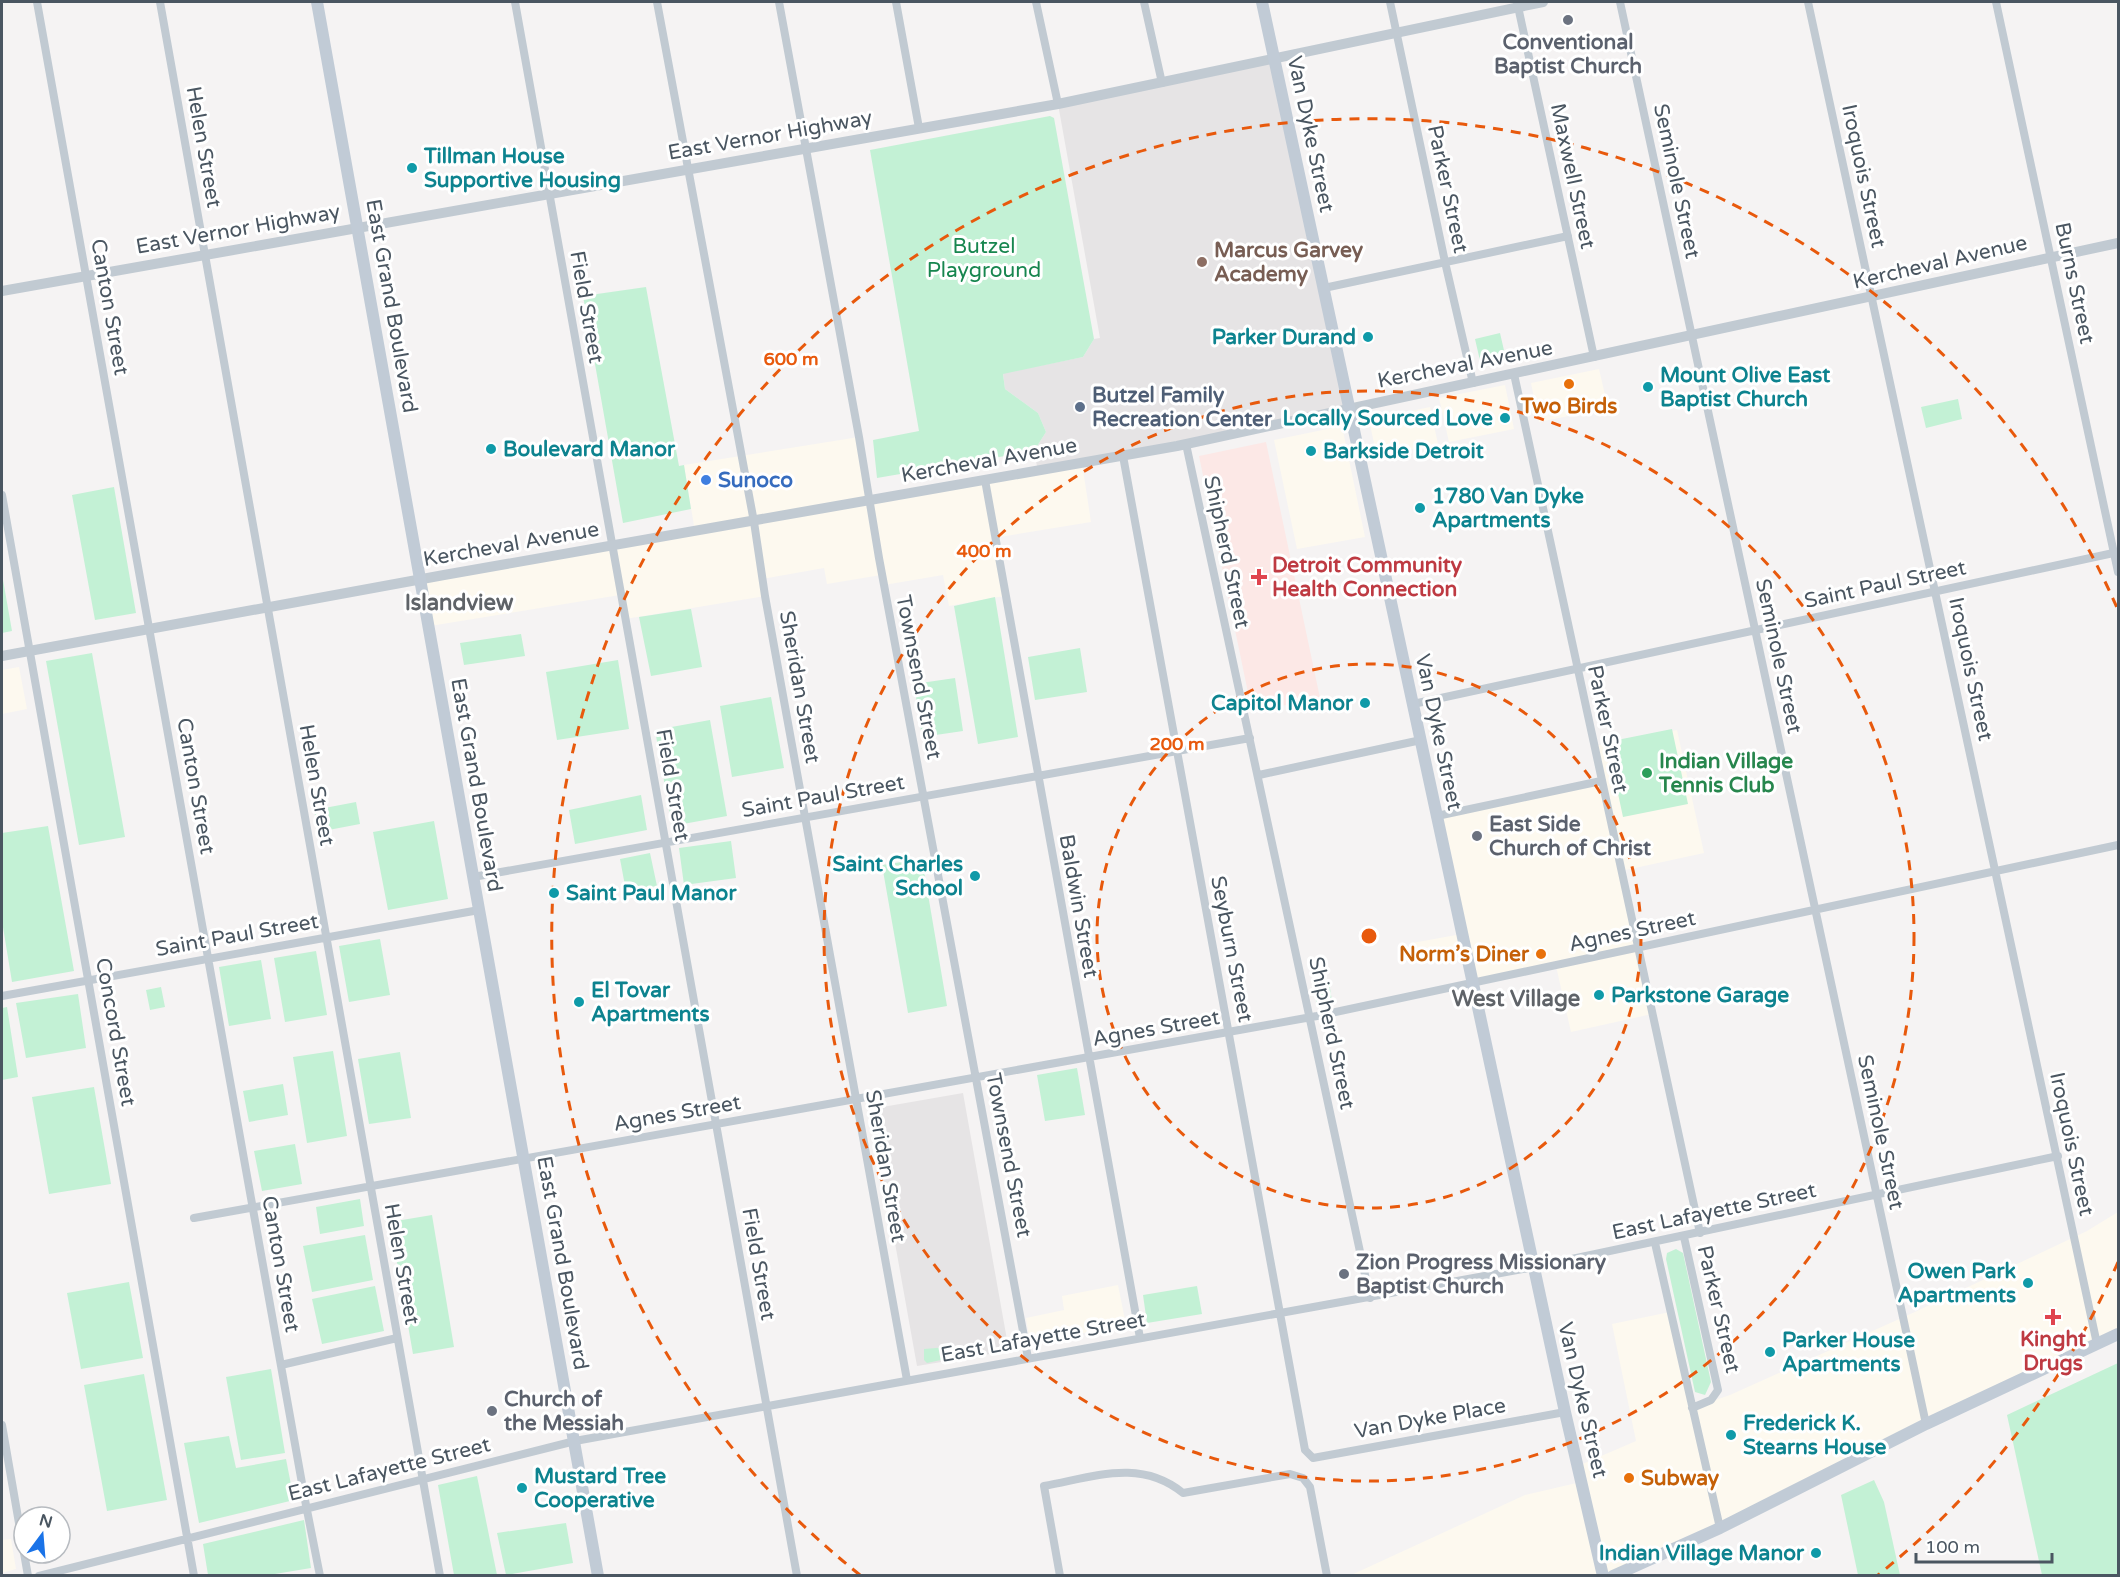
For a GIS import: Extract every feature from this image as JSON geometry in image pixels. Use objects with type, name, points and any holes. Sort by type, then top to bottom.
[{"type":"main road","name":"East Grand Boulevard","points":[[317,2],[422,579],[473,878],[598,1575]]},
{"type":"main road","name":"Van Dyke Street","points":[[1262,2],[1351,407],[1565,1412],[1603,1575]]},
{"type":"main road","points":[[1613,1575],[1720,1528],[1926,1425],[2118,1334]]},
{"type":"street","name":"Canton Street","points":[[37,2],[320,1575]]},
{"type":"street","name":"Helen Street","points":[[160,2],[440,1575]]},
{"type":"street","name":"Field Street","points":[[515,2],[797,1575]]},
{"type":"street","name":"Sheridan Street","points":[[657,2],[754,522],[907,1380]]},
{"type":"street","name":"Townsend Street","points":[[779,2],[808,148],[923,797],[1028,1358]]},
{"type":"street","points":[[896,2],[919,128]]},
{"type":"street","points":[[1036,2],[1058,104]]},
{"type":"street","points":[[1144,2],[1161,83]]},
{"type":"street","name":"Parker Street","points":[[1390,2],[1473,383]]},
{"type":"street","name":"East Vernor Highway","points":[[2,291],[1058,104],[1275,59],[1518,4],[1543,2]]},
{"type":"street","name":"Seminole Street","points":[[1620,2],[1926,1425]]},
{"type":"street","name":"Iroquois Street","points":[[1808,2],[2097,1344]]},
{"type":"street","name":"Burns Street","points":[[1996,2],[2116,553],[2118,572]]},
{"type":"street","name":"Maxwell Street","points":[[1518,4],[1594,357]]},
{"type":"street","points":[[1324,288],[1568,236]]},
{"type":"street","name":"Kercheval Avenue","points":[[2,656],[1186,444],[2118,243]]},
{"type":"street","name":"Parker Street","points":[[1514,374],[1700,1233]]},
{"type":"street","name":"Shipherd Street","points":[[1186,444],[1370,1298]]},
{"type":"street","name":"Seyburn Street","points":[[1123,456],[1175,752],[1305,1450]]},
{"type":"street","name":"Baldwin Street","points":[[985,480],[1140,1338]]},
{"type":"street","name":"Concord Street","points":[[2,495],[194,1575]]},
{"type":"street","name":"Saint Paul Street","points":[[1413,704],[2116,553]]},
{"type":"street","name":"Saint Paul Street","points":[[473,878],[1250,738]]},
{"type":"street","points":[[1259,775],[1421,740]]},
{"type":"street","points":[[1437,816],[1601,781]]},
{"type":"street","name":"Agnes Street","points":[[194,1218],[1310,1018],[2118,845]]},
{"type":"street","name":"Saint Paul Street","points":[[2,996],[479,910]]},
{"type":"street","name":"East Lafayette Street","points":[[39,1575],[575,1442],[766,1405],[1534,1268],[2058,1156]]},
{"type":"street","name":"Parker Street","points":[[1684,1237],[1719,1390],[1711,1400],[1692,1408]]},
{"type":"street","points":[[1654,1243],[1720,1528]]},
{"type":"street","points":[[281,1365],[397,1338]]},
{"type":"street","name":"Van Dyke Place","points":[[1305,1450],[1313,1458],[1565,1412]]},
{"type":"street","points":[[2,1425],[16,1505]]},
{"type":"street","points":[[1060,1575],[1044,1486],[1137,1472],[1167,1480],[1183,1493],[1290,1474],[1303,1478],[1310,1487],[1327,1575]]},
{"type":"shaded area","name":"Marcus Garvey Academy","points":[[1275,59],[1351,407],[1038,471],[1034,451],[1046,432],[1038,413],[1005,389],[1003,373],[1083,357],[1094,339],[1100,338],[1058,104]]},
{"type":"shaded area","points":[[1599,369],[1608,408],[1539,422],[1531,383]]},
{"type":"shaded area","points":[[1505,385],[1514,429],[1449,442],[1439,398]]},
{"type":"shaded area","points":[[1430,407],[1438,444],[1377,457],[1369,420]]},
{"type":"shaded area","points":[[1342,426],[1365,537],[1297,549],[1274,440]]},
{"type":"shaded area","points":[[859,437],[870,501],[1082,463],[1091,522],[994,538],[1004,596],[949,606],[943,575],[884,585],[881,575],[827,584],[824,568],[762,579],[765,596],[625,619],[620,595],[430,626],[422,579],[695,532],[684,465]]},
{"type":"shaded area","name":"Detroit Community Health Connection","points":[[1266,442],[1320,698],[1252,712],[1199,456]]},
{"type":"shaded area","points":[[19,667],[27,709],[2,714],[2,670]]},
{"type":"shaded area","points":[[1677,730],[1704,853],[1621,871],[1652,1014],[1571,1032],[1556,966],[1473,984],[1466,950],[1416,960],[1412,943],[1462,934],[1437,816],[1601,781],[1594,746]]},
{"type":"shaded area","points":[[963,1093],[1009,1351],[917,1366],[871,1109]]},
{"type":"shaded area","points":[[2118,1212],[2118,1334],[1613,1575],[1349,1576],[1525,1495],[1581,1482],[1578,1466],[1636,1441],[1612,1324],[1670,1312],[1692,1408],[1730,1395],[1917,1311],[2087,1231]]},
{"type":"shaded area","points":[[1118,1285],[1126,1325],[1030,1343],[1026,1318],[1064,1310],[1062,1296]]},
{"type":"shaded area","points":[[11,1539],[12,1565],[15,1565],[16,1569],[2,1573],[2,1540]]},
{"type":"green space","name":"Butzel Playground","points":[[1050,116],[1054,118],[1094,339],[1083,357],[1003,374],[1005,389],[1038,413],[1046,432],[1034,451],[877,478],[873,440],[919,431],[870,150]]},
{"type":"green space","points":[[646,287],[679,466],[684,465],[691,509],[623,523],[583,296]]},
{"type":"green space","points":[[1500,333],[1506,359],[1481,365],[1475,339]]},
{"type":"green space","points":[[1958,399],[1962,419],[1926,428],[1921,407]]},
{"type":"green space","points":[[114,487],[136,613],[95,620],[72,495]]},
{"type":"green space","points":[[2,574],[12,631],[2,633]]},
{"type":"green space","points":[[995,597],[1018,737],[978,744],[954,606]]},
{"type":"green space","points":[[691,609],[702,667],[651,676],[639,617]]},
{"type":"green space","points":[[521,634],[525,656],[464,665],[460,643]]},
{"type":"green space","points":[[1080,648],[1087,692],[1035,700],[1028,657]]},
{"type":"green space","points":[[92,653],[125,837],[79,845],[46,661]]},
{"type":"green space","points":[[618,660],[629,729],[557,740],[546,672]]},
{"type":"green space","points":[[955,678],[963,731],[922,737],[914,684]]},
{"type":"green space","points":[[771,697],[784,768],[732,777],[720,706]]},
{"type":"green space","points":[[710,720],[727,816],[672,826],[655,730]]},
{"type":"green space","name":"Indian Village Tennis Club","points":[[1672,729],[1688,804],[1623,817],[1607,742]]},
{"type":"green space","points":[[641,795],[647,830],[575,844],[569,810]]},
{"type":"green space","points":[[356,802],[360,824],[318,832],[314,810]]},
{"type":"green space","points":[[434,821],[448,899],[388,910],[373,832]]},
{"type":"green space","points":[[48,826],[74,971],[12,982],[2,921],[2,833]]},
{"type":"green space","points":[[731,841],[736,878],[684,885],[679,848]]},
{"type":"green space","points":[[650,853],[657,886],[626,891],[620,859]]},
{"type":"green space","points":[[922,859],[947,1006],[908,1013],[882,865]]},
{"type":"green space","points":[[380,939],[390,995],[349,1002],[339,946]]},
{"type":"green space","points":[[316,951],[327,1015],[285,1022],[274,958]]},
{"type":"green space","points":[[261,960],[271,1019],[229,1026],[219,967]]},
{"type":"green space","points":[[1329,982],[1332,1001],[1317,1004],[1313,985]]},
{"type":"green space","points":[[161,987],[165,1007],[150,1010],[146,990]]},
{"type":"green space","points":[[78,994],[86,1048],[26,1058],[16,1003]]},
{"type":"green space","points":[[7,1007],[18,1077],[2,1080],[2,1008]]},
{"type":"green space","points":[[333,1051],[347,1136],[307,1143],[293,1057]]},
{"type":"green space","points":[[400,1052],[411,1118],[369,1124],[358,1059]]},
{"type":"green space","points":[[1077,1068],[1085,1115],[1045,1121],[1037,1075]]},
{"type":"green space","points":[[283,1084],[288,1115],[249,1122],[243,1091]]},
{"type":"green space","points":[[94,1087],[111,1184],[49,1194],[32,1097]]},
{"type":"green space","points":[[295,1144],[302,1184],[262,1191],[254,1151]]},
{"type":"green space","points":[[360,1199],[364,1226],[320,1234],[316,1207]]},
{"type":"green space","points":[[432,1215],[454,1347],[413,1354],[390,1222]]},
{"type":"green space","points":[[365,1235],[373,1280],[312,1292],[303,1246]]},
{"type":"green space","points":[[1676,1249],[1683,1253],[1711,1382],[1705,1395],[1695,1392],[1666,1259],[1667,1253]]},
{"type":"green space","points":[[129,1282],[143,1358],[81,1369],[67,1293]]},
{"type":"green space","points":[[375,1286],[384,1331],[322,1344],[312,1299]]},
{"type":"green space","points":[[1197,1286],[1202,1314],[1147,1323],[1143,1295]]},
{"type":"green space","points":[[948,1347],[950,1358],[927,1363],[924,1360],[924,1349]]},
{"type":"green space","points":[[2118,1363],[2118,1575],[2042,1575],[2007,1415]]},
{"type":"green space","points":[[271,1369],[285,1453],[241,1460],[226,1377]]},
{"type":"green space","points":[[144,1374],[167,1500],[107,1511],[84,1385]]},
{"type":"green space","points":[[229,1436],[236,1468],[286,1459],[294,1500],[199,1523],[184,1443]]},
{"type":"green space","points":[[477,1476],[497,1575],[454,1575],[438,1485]]},
{"type":"green space","points":[[1874,1480],[1884,1502],[1900,1575],[1858,1575],[1841,1495]]},
{"type":"green space","points":[[304,1520],[311,1568],[269,1575],[208,1575],[203,1544]]},
{"type":"green space","points":[[566,1523],[573,1563],[506,1575],[497,1533]]},
{"type":"place","name":"Conventional Baptist Church","points":[[1568,20]]},
{"type":"place","name":"Tillman House Supportive Housing","points":[[412,168]]},
{"type":"place","name":"Marcus Garvey Academy","points":[[1202,262]]},
{"type":"place","name":"Parker Durand","points":[[1368,337]]},
{"type":"place","name":"Two Birds","points":[[1569,384]]},
{"type":"place","name":"Mount Olive East Baptist Church","points":[[1648,387]]},
{"type":"place","name":"Butzel Family Recreation Center","points":[[1080,407]]},
{"type":"place","name":"Locally Sourced Love","points":[[1505,418]]},
{"type":"place","name":"Boulevard Manor","points":[[491,449]]},
{"type":"place","name":"Barkside Detroit","points":[[1311,451]]},
{"type":"place","name":"Sunoco","points":[[706,480]]},
{"type":"place","name":"1780 Van Dyke Apartments","points":[[1420,508]]},
{"type":"place","name":"Detroit Community Health Connection","points":[[1259,577]]},
{"type":"place","name":"Capitol Manor","points":[[1365,703]]},
{"type":"place","name":"Indian Village Tennis Club","points":[[1647,773]]},
{"type":"place","name":"East Side Church of Christ","points":[[1477,836]]},
{"type":"place","name":"Saint Charles School","points":[[975,876]]},
{"type":"place","name":"Saint Paul Manor","points":[[554,893]]},
{"type":"place","name":"Norm’s Diner","points":[[1541,954]]},
{"type":"place","name":"Parkstone Garage","points":[[1599,995]]},
{"type":"place","name":"El Tovar Apartments","points":[[579,1002]]},
{"type":"place","name":"Zion Progress Missionary Baptist Church","points":[[1344,1274]]},
{"type":"place","name":"Owen Park Apartments","points":[[2028,1283]]},
{"type":"place","name":"Kinght Drugs","points":[[2053,1317]]},
{"type":"place","name":"Parker House Apartments","points":[[1770,1352]]},
{"type":"place","name":"Church of the Messiah","points":[[492,1411]]},
{"type":"place","name":"Frederick K. Stearns House","points":[[1731,1435]]},
{"type":"place","name":"Subway","points":[[1629,1478]]},
{"type":"place","name":"Mustard Tree Cooperative","points":[[522,1488]]},
{"type":"place","name":"Indian Village Manor","points":[[1816,1553]]},
{"type":"district","name":"Islandview","points":[[459,602]]},
{"type":"district","name":"West Village","points":[[1516,998]]}]
